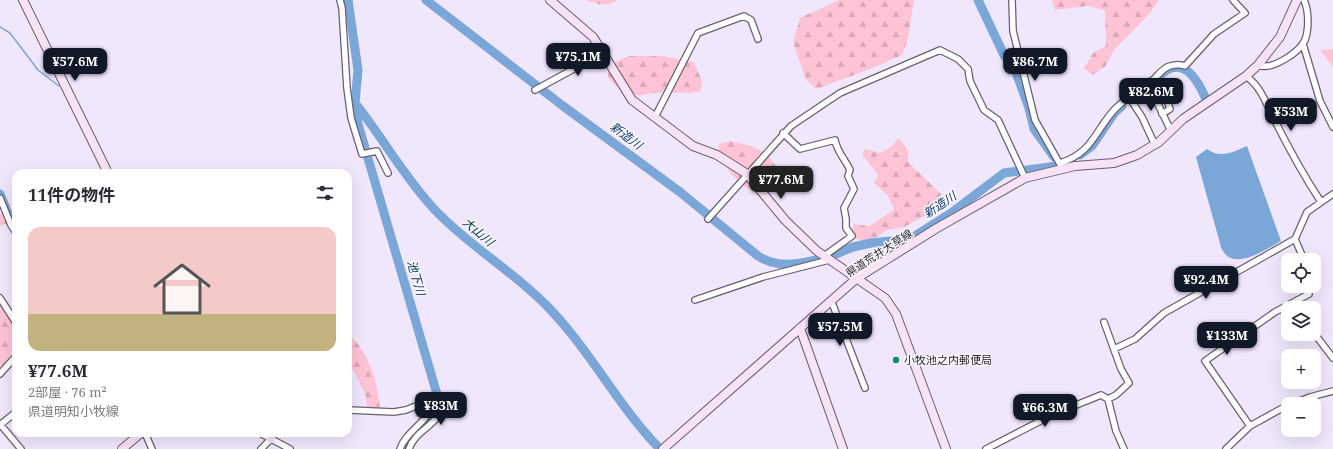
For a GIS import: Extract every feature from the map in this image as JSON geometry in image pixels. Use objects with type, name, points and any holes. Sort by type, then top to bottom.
[{"type":"main road","points":[[23,0],[106,169]]},
{"type":"main road","name":"県道荒井大草線","points":[[663,449],[857,278],[937,228],[1025,178],[1061,166],[1114,163],[1137,155],[1155,144],[1205,103],[1246,76],[1258,65],[1280,37],[1297,0]]},
{"type":"main road","points":[[554,1],[593,37],[632,100],[693,146],[717,155],[747,174],[785,220],[826,258],[885,298],[896,314],[946,449]]},
{"type":"main road","points":[[800,328],[843,449]]},
{"type":"main road","points":[[122,449],[136,437]]},
{"type":"street","points":[[340,0],[342,8],[347,88],[351,118],[362,154],[377,151],[388,173]]},
{"type":"street","points":[[1012,0],[1013,30],[1036,120],[1061,166],[1067,160],[1090,145],[1115,109],[1129,96],[1153,80],[1165,68],[1179,64],[1185,66],[1214,34],[1245,13],[1233,0]]},
{"type":"street","points":[[1258,65],[1264,67],[1273,65],[1284,59],[1303,44],[1307,33],[1308,21],[1304,0]]},
{"type":"street","points":[[655,117],[698,33],[744,16],[751,20],[758,40]]},
{"type":"street","points":[[1303,44],[1320,101],[1333,127]]},
{"type":"street","points":[[708,218],[747,174],[761,161],[783,133],[791,126],[832,98],[940,50],[958,59],[968,69],[970,82],[984,110],[998,120],[1025,178]]},
{"type":"street","points":[[535,90],[603,53]]},
{"type":"street","points":[[1246,76],[1254,82],[1263,96],[1274,120],[1321,202]]},
{"type":"street","points":[[1143,86],[1150,96],[1154,96],[1171,131]]},
{"type":"street","points":[[1129,96],[1142,117],[1155,144]]},
{"type":"street","points":[[1162,114],[1170,109],[1168,96]]},
{"type":"street","points":[[695,300],[762,277],[826,258],[852,236],[846,228],[844,208],[854,189],[848,176],[850,170],[846,162],[838,153],[835,140],[800,149],[783,133]]},
{"type":"street","points":[[1114,349],[1135,339],[1164,313],[1295,239],[1306,212],[1333,194]]},
{"type":"street","points":[[0,198],[12,228]]},
{"type":"street","points":[[1295,239],[1301,253]]},
{"type":"street","points":[[1301,301],[1309,293]]},
{"type":"street","points":[[0,298],[12,317]]},
{"type":"street","points":[[831,300],[865,388]]},
{"type":"street","points":[[1250,426],[1205,361],[1263,320],[1281,312]]},
{"type":"street","points":[[1104,322],[1121,369],[1129,383],[1116,395],[1108,399]]},
{"type":"street","points":[[1320,341],[1333,358]]},
{"type":"street","points":[[0,374],[12,360]]},
{"type":"street","points":[[1310,397],[1333,392]]},
{"type":"street","points":[[986,449],[1054,414],[1101,395],[1108,399],[1116,431],[1124,449]]},
{"type":"street","points":[[409,449],[411,442],[441,412],[443,405],[442,396]]},
{"type":"street","points":[[352,410],[394,412],[406,410],[433,399],[433,405],[430,412],[404,438],[400,449]]},
{"type":"street","points":[[1226,449],[1250,426],[1281,410]]},
{"type":"street","points":[[12,415],[0,425],[21,449]]},
{"type":"street","points":[[147,437],[152,449]]},
{"type":"street","points":[[261,449],[270,437]]},
{"type":"street","points":[[274,437],[290,449]]},
{"type":"green space","points":[[587,0],[618,0],[610,4],[602,4]]},
{"type":"green space","points":[[839,0],[914,0],[908,39],[902,55],[817,89],[806,80],[793,43],[800,18]]},
{"type":"green space","points":[[1052,0],[1159,0],[1150,13],[1115,49],[1105,67],[1092,75],[1084,68],[1094,52],[1106,46],[1105,10],[1087,6],[1055,10]]},
{"type":"green space","points":[[1333,49],[1333,67],[1320,50]]},
{"type":"green space","points":[[629,56],[663,56],[694,62],[702,81],[701,91],[689,93],[653,93],[639,95],[622,89],[609,78],[609,69],[612,64]]},
{"type":"green space","points":[[899,138],[908,151],[908,162],[941,194],[939,208],[904,227],[887,230],[873,240],[863,241],[855,238],[852,233],[854,224],[869,226],[894,210],[888,196],[874,183],[878,175],[862,154],[865,149],[880,153],[891,147]]},
{"type":"green space","points":[[729,141],[751,146],[769,157],[777,169],[773,185],[758,190],[752,190],[746,187],[730,173],[718,157],[719,144]]},
{"type":"green space","points":[[5,212],[7,223],[0,226],[0,214]]},
{"type":"green space","points":[[0,302],[12,322],[12,352],[0,370]]},
{"type":"green space","points":[[352,338],[361,349],[371,367],[377,388],[380,408],[367,407],[365,394],[353,369]]},
{"type":"water","points":[[1247,146],[1281,241],[1250,257],[1233,259],[1226,255],[1221,247],[1196,157],[1207,149],[1217,154],[1227,154]]},
{"type":"waterway","name":"池下川","points":[[348,0],[358,70],[355,103],[358,124],[439,401],[438,406],[432,415],[413,432],[404,449]]},
{"type":"waterway","name":"新造川","points":[[426,0],[563,106],[680,192],[758,256],[773,263],[781,264],[796,264],[820,259]]},
{"type":"waterway","points":[[978,0],[1004,55],[1014,67],[1029,108],[1034,129],[1054,157]]},
{"type":"waterway","points":[[0,27],[10,33],[38,70],[59,86]]},
{"type":"waterway","name":"新造川","points":[[1142,89],[1167,70],[1174,67],[1186,70],[1191,74],[1205,97]]},
{"type":"waterway","name":"大山川","points":[[355,103],[403,171],[435,210],[448,223],[520,281],[547,306],[577,341],[631,415],[660,449]]},
{"type":"waterway","name":"新造川","points":[[1080,155],[1092,146],[1115,112],[1122,106]]},
{"type":"waterway","name":"新造川","points":[[831,256],[853,247],[871,243],[910,239],[951,213],[1004,173],[1057,166]]},
{"type":"waterway","points":[[0,194],[12,222]]},
{"type":"place","name":"小牧池之内郵便局","points":[[896,360]]}]
